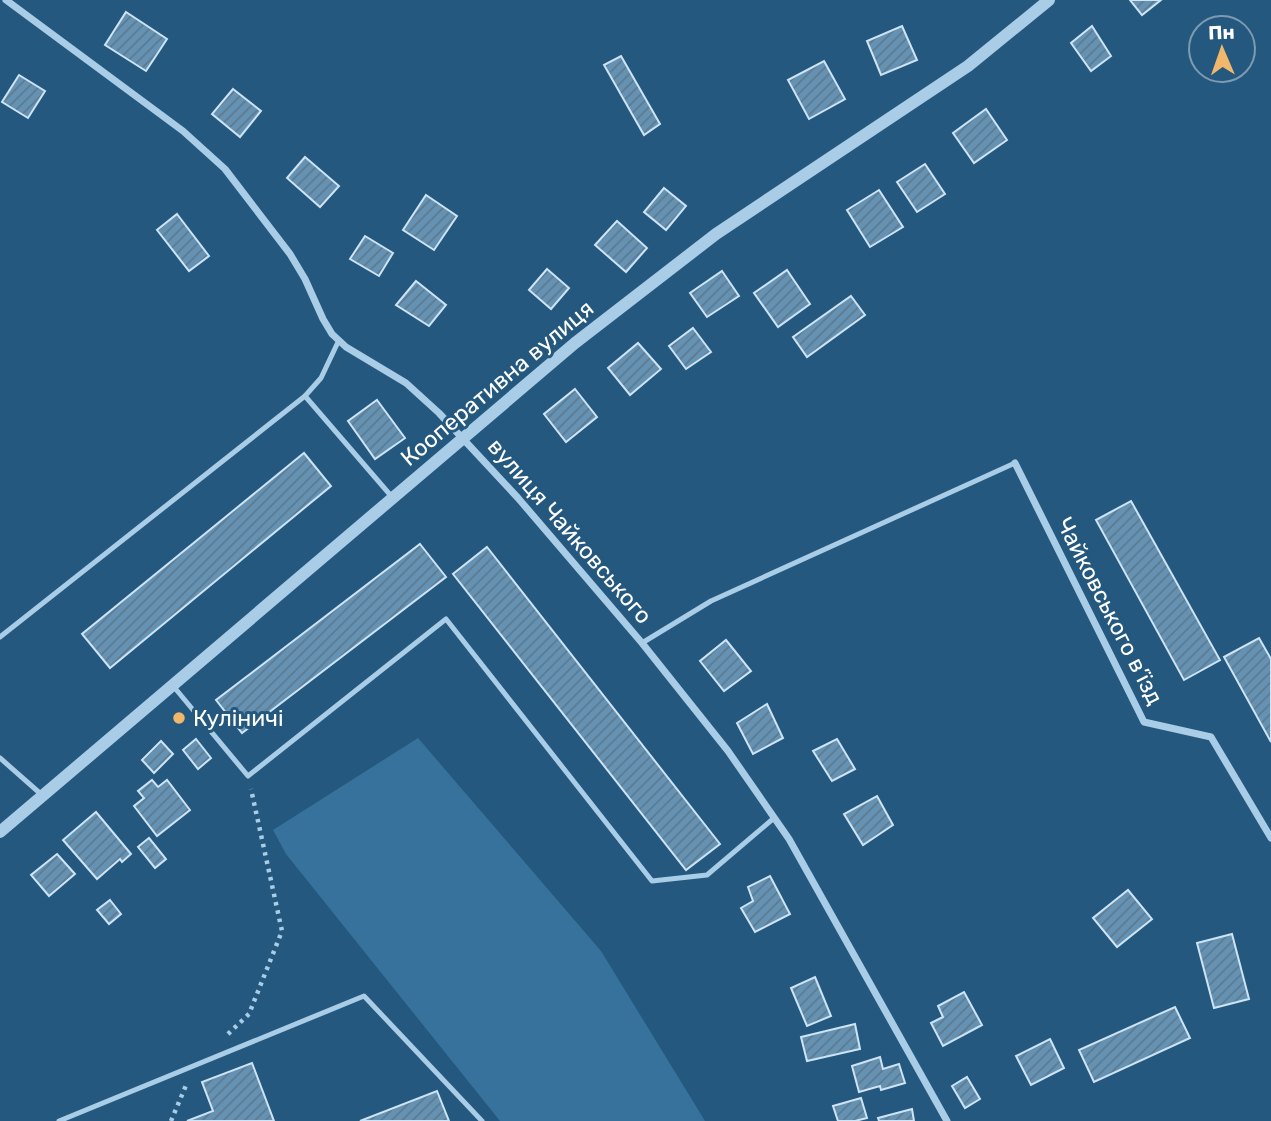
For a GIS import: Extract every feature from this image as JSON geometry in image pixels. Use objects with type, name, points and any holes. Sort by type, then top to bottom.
[{"type":"street","name":"вулиця Чайковського","points":[[6,0],[183,131],[225,169],[290,254],[323,319],[339,340],[346,347],[406,383],[439,412],[518,498],[687,696],[774,818],[816,886],[947,1121]]},
{"type":"street","name":"Кооперативна вулиця","points":[[0,832],[566,350],[668,270],[801,176],[968,66],[1048,0]]},
{"type":"street","name":"Чайковського в’їзд","points":[[1015,463],[1144,722],[1211,737],[1271,838]]},
{"type":"lane","points":[[0,638],[305,396],[321,378],[339,340]]},
{"type":"lane","points":[[305,396],[393,499]]},
{"type":"lane","points":[[642,643],[711,601],[1015,463]]},
{"type":"lane","points":[[172,685],[248,776],[446,620],[652,881],[707,875],[774,818]]},
{"type":"lane","points":[[0,758],[43,796]]},
{"type":"lane","points":[[59,1121],[364,996],[482,1121]]},
{"type":"path","points":[[224,1039],[249,1014],[282,931],[248,776]]},
{"type":"path","points":[[171,1121],[191,1074],[199,1063]]},
{"type":"shaded area","points":[[418,738],[601,951],[705,1121],[500,1121],[286,854],[273,830]]},
{"type":"building","points":[[1130,0],[1161,0],[1142,15]]},
{"type":"building","points":[[126,12],[167,39],[146,71],[105,45]]},
{"type":"building","points":[[902,26],[917,60],[881,75],[867,41]]},
{"type":"building","points":[[1092,26],[1111,56],[1091,71],[1071,43]]},
{"type":"building","points":[[621,56],[660,124],[644,135],[604,65]]},
{"type":"building","points":[[824,61],[845,99],[809,119],[788,80]]},
{"type":"building","points":[[19,75],[45,91],[28,118],[2,102]]},
{"type":"building","points":[[233,89],[261,111],[240,137],[212,114]]},
{"type":"building","points":[[986,109],[1007,140],[974,163],[953,133]]},
{"type":"building","points":[[305,157],[339,186],[320,207],[287,178]]},
{"type":"building","points":[[925,164],[945,194],[917,212],[897,182]]},
{"type":"building","points":[[664,188],[686,206],[666,230],[644,212]]},
{"type":"building","points":[[879,190],[903,227],[870,247],[847,210]]},
{"type":"building","points":[[426,195],[457,216],[434,250],[403,230]]},
{"type":"building","points":[[177,214],[209,256],[189,271],[157,230]]},
{"type":"building","points":[[617,221],[647,248],[626,272],[595,245]]},
{"type":"building","points":[[365,236],[393,253],[379,276],[350,259]]},
{"type":"building","points":[[547,269],[569,288],[551,309],[529,290]]},
{"type":"building","points":[[787,270],[810,304],[778,327],[754,293]]},
{"type":"building","points":[[722,271],[739,296],[707,317],[690,293]]},
{"type":"building","points":[[416,281],[446,305],[429,326],[396,305]]},
{"type":"building","points":[[851,296],[865,315],[807,357],[793,337]]},
{"type":"building","points":[[693,328],[711,352],[686,369],[669,346]]},
{"type":"building","points":[[638,343],[661,369],[630,395],[608,368]]},
{"type":"building","points":[[575,389],[597,417],[566,442],[544,414]]},
{"type":"building","points":[[377,400],[405,438],[375,459],[348,421]]},
{"type":"building","points":[[304,453],[331,486],[110,668],[82,634]]},
{"type":"building","points":[[1131,501],[1220,660],[1184,680],[1096,520]]},
{"type":"building","points":[[420,544],[446,577],[242,733],[216,700]]},
{"type":"building","points":[[487,547],[720,844],[686,870],[453,574]]},
{"type":"building","points":[[1259,638],[1271,659],[1271,742],[1224,657]]},
{"type":"building","points":[[726,640],[751,671],[724,691],[700,661]]},
{"type":"building","points":[[767,704],[783,738],[753,754],[737,723]]},
{"type":"building","points":[[196,739],[211,758],[198,769],[183,750]]},
{"type":"building","points":[[837,739],[855,769],[832,781],[813,751]]},
{"type":"building","points":[[161,741],[173,754],[154,773],[142,760]]},
{"type":"building","points":[[152,780],[158,787],[167,780],[190,810],[157,836],[134,806],[144,798],[138,791]]},
{"type":"building","points":[[877,796],[893,825],[863,845],[844,814]]},
{"type":"building","points":[[96,812],[131,854],[122,862],[120,859],[97,879],[63,840]]},
{"type":"building","points":[[149,838],[166,859],[155,868],[138,847]]},
{"type":"building","points":[[57,854],[75,874],[49,896],[31,875]]},
{"type":"building","points":[[770,876],[790,914],[755,932],[741,908],[753,901],[748,887]]},
{"type":"building","points":[[1128,890],[1152,919],[1117,947],[1093,918]]},
{"type":"building","points":[[110,900],[121,914],[109,924],[97,910]]},
{"type":"building","points":[[1232,934],[1249,999],[1214,1008],[1197,943]]},
{"type":"building","points":[[815,977],[831,1016],[807,1026],[791,988]]},
{"type":"building","points":[[964,992],[982,1025],[943,1046],[931,1023],[943,1017],[938,1006]]},
{"type":"building","points":[[1175,1007],[1190,1038],[1094,1082],[1079,1050]]},
{"type":"building","points":[[855,1024],[860,1049],[807,1061],[801,1037]]},
{"type":"building","points":[[1050,1039],[1064,1068],[1031,1085],[1016,1056]]},
{"type":"building","points":[[880,1057],[883,1069],[899,1064],[905,1083],[881,1090],[880,1086],[859,1092],[852,1066]]},
{"type":"building","points":[[252,1063],[274,1121],[187,1121],[213,1111],[202,1082]]},
{"type":"building","points":[[967,1077],[980,1099],[965,1108],[952,1086]]},
{"type":"building","points":[[437,1091],[449,1121],[360,1121]]},
{"type":"building","points":[[861,1098],[867,1118],[838,1121],[833,1106]]},
{"type":"building","points":[[912,1109],[914,1121],[879,1121],[878,1118]]},
{"type":"place","name":"Куліничі","points":[[179,718]]}]
